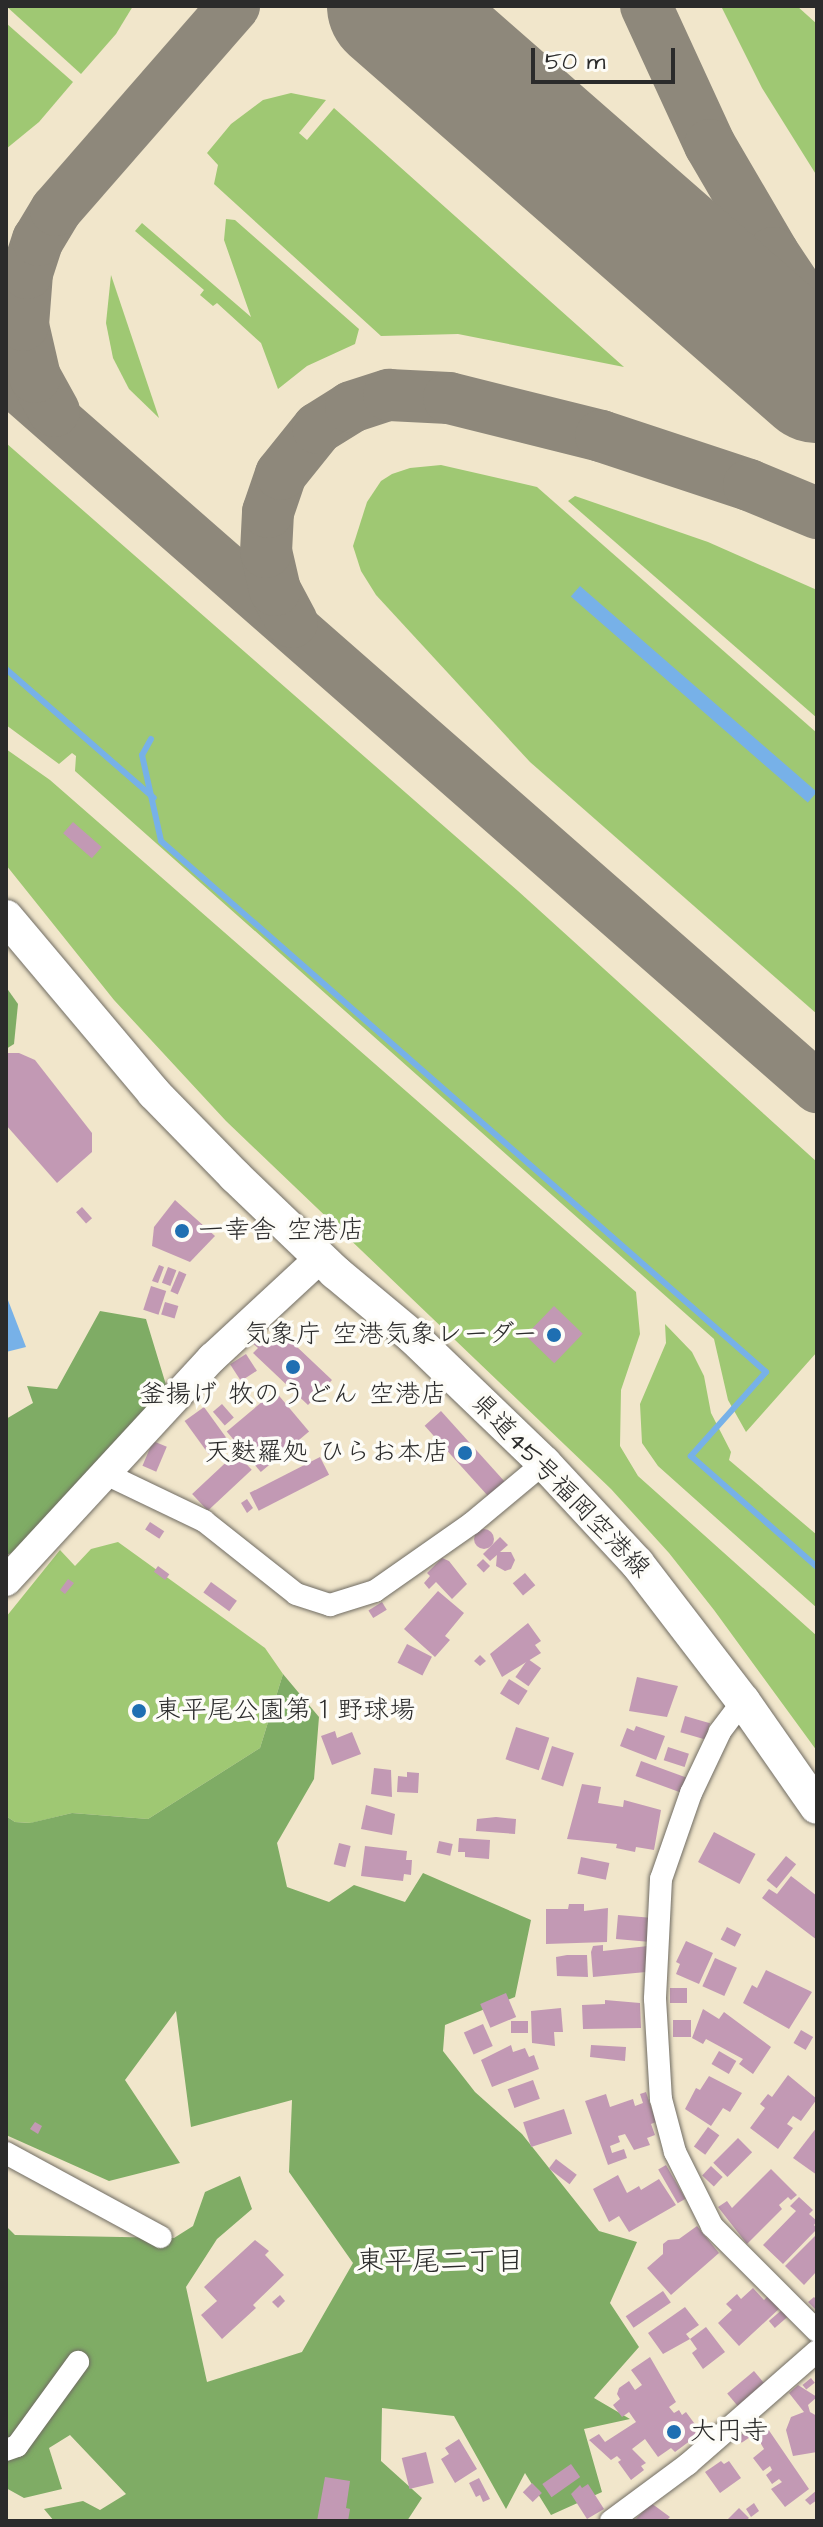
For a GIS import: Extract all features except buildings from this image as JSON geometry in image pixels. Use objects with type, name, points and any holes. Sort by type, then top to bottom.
[{"type":"main road","name":"県道45号福岡空港線","points":[[6,917],[154,1093],[320,1258],[413,1337],[544,1463],[637,1563],[743,1701],[817,1807]]},
{"type":"street","points":[[6,1581],[212,1358],[320,1258]]},
{"type":"street","points":[[104,1473],[204,1521],[296,1594],[330,1605],[375,1591],[472,1523],[544,1463]]},
{"type":"street","points":[[743,1701],[720,1732],[691,1793],[661,1879],[655,1999],[661,2099],[679,2162],[712,2226],[817,2331]]},
{"type":"street","points":[[6,2153],[161,2237]]},
{"type":"street","points":[[6,2450],[17,2446],[78,2362]]},
{"type":"street","points":[[611,2521],[813,2365]]},
{"type":"green space","points":[[6,6],[133,6],[116,34],[81,74]]},
{"type":"green space","points":[[721,6],[797,6],[817,24],[817,176],[762,88]]},
{"type":"green space","points":[[6,23],[73,82],[39,122],[6,149]]},
{"type":"green space","points":[[291,93],[326,100],[299,133],[307,140],[334,108],[624,367],[458,334],[381,336],[214,184],[218,165],[207,153],[231,124],[263,100]]},
{"type":"green space","points":[[226,219],[235,220],[359,329],[355,344],[307,366],[278,389],[261,343],[217,303],[213,306],[200,295],[204,290],[135,231],[142,223],[251,317],[224,240]]},
{"type":"green space","points":[[111,275],[159,418],[129,389],[113,358],[106,323]]},
{"type":"green space","points":[[6,443],[518,891],[817,1162],[817,1352],[746,1432],[728,1400],[714,1339],[75,771],[76,756],[72,753],[59,764],[6,725]]},
{"type":"green space","points":[[441,465],[537,487],[817,733],[817,1014],[530,762],[376,595],[361,571],[353,546],[367,502],[381,481],[392,474],[410,468]]},
{"type":"green space","points":[[575,496],[708,542],[817,590],[817,718],[568,501]]},
{"type":"green space","points":[[6,749],[50,780],[636,1292],[640,1334],[621,1390],[620,1446],[638,1476],[817,1636],[817,1751],[714,1610],[669,1553],[611,1489],[226,1121],[114,1000],[6,865]]},
{"type":"green space","points":[[6,987],[18,1004],[14,1044],[6,1049]]},
{"type":"green space","points":[[100,1311],[146,1319],[170,1398],[48,1539],[6,1555],[6,1419],[33,1403],[27,1386],[57,1389]]},
{"type":"green space","points":[[665,1324],[692,1352],[704,1376],[711,1413],[731,1452],[729,1460],[817,1535],[817,1608],[658,1466],[642,1443],[640,1404],[666,1343]]},
{"type":"green space","name":"東平尾公園第１野球場","points":[[118,1542],[265,1648],[283,1674],[260,1748],[148,1819],[72,1813],[31,1823],[15,1822],[6,1816],[6,1617],[60,1550],[75,1566],[91,1549]]},
{"type":"green space","points":[[283,1674],[319,1717],[314,1779],[277,1843],[287,1887],[329,1902],[354,1885],[405,1902],[423,1873],[531,1920],[515,1997],[445,2025],[443,2051],[475,2092],[522,2134],[599,2231],[637,2242],[610,2303],[639,2347],[594,2398],[630,2419],[584,2429],[602,2492],[551,2515],[525,2473],[506,2509],[454,2416],[382,2408],[381,2461],[422,2498],[407,2521],[54,2521],[44,2509],[83,2501],[100,2510],[126,2494],[70,2435],[49,2448],[62,2489],[24,2498],[6,2488],[6,2226],[15,2235],[174,2238],[193,2226],[205,2192],[240,2176],[252,2209],[217,2239],[186,2287],[207,2382],[302,2352],[353,2263],[289,2172],[292,2100],[191,2127],[176,2011],[125,2080],[180,2163],[109,2181],[6,2135],[6,1816],[15,1822],[30,1823],[72,1813],[148,1819],[260,1748]]},
{"type":"water","points":[[580,586],[817,792],[808,803],[571,597]]},
{"type":"water","points":[[6,1295],[26,1347],[6,1352]]},
{"type":"waterway","points":[[6,669],[154,798]]},
{"type":"waterway","points":[[151,739],[142,755],[161,841],[766,1372],[691,1456],[817,1567]]},
{"type":"taxiway","points":[[54,411],[35,377],[23,325],[27,273],[38,240],[56,210],[234,6]]},
{"type":"taxiway","points":[[370,6],[417,28]]},
{"type":"taxiway","points":[[646,6],[710,145],[773,253],[817,319]]},
{"type":"taxiway","points":[[6,376],[817,1087]]},
{"type":"taxiway","points":[[292,622],[275,590],[266,552],[268,512],[281,474],[318,428],[351,407],[389,395],[449,398],[601,436],[749,485],[817,513]]},
{"type":"runway","points":[[392,6],[817,378]]},
{"type":"place","name":"一幸舎 空港店","points":[[182,1231]]},
{"type":"place","name":"気象庁 空港気象レーダー","points":[[554,1335]]},
{"type":"place","name":"釜揚げ 牧のうどん 空港店","points":[[293,1367]]},
{"type":"place","name":"天麩羅処 ひらお本店","points":[[465,1453]]},
{"type":"place","name":"東平尾公園第１野球場","points":[[139,1711]]},
{"type":"place","name":"大円寺","points":[[674,2432]]},
{"type":"district","name":"東平尾二丁目","points":[[440,2262]]}]
